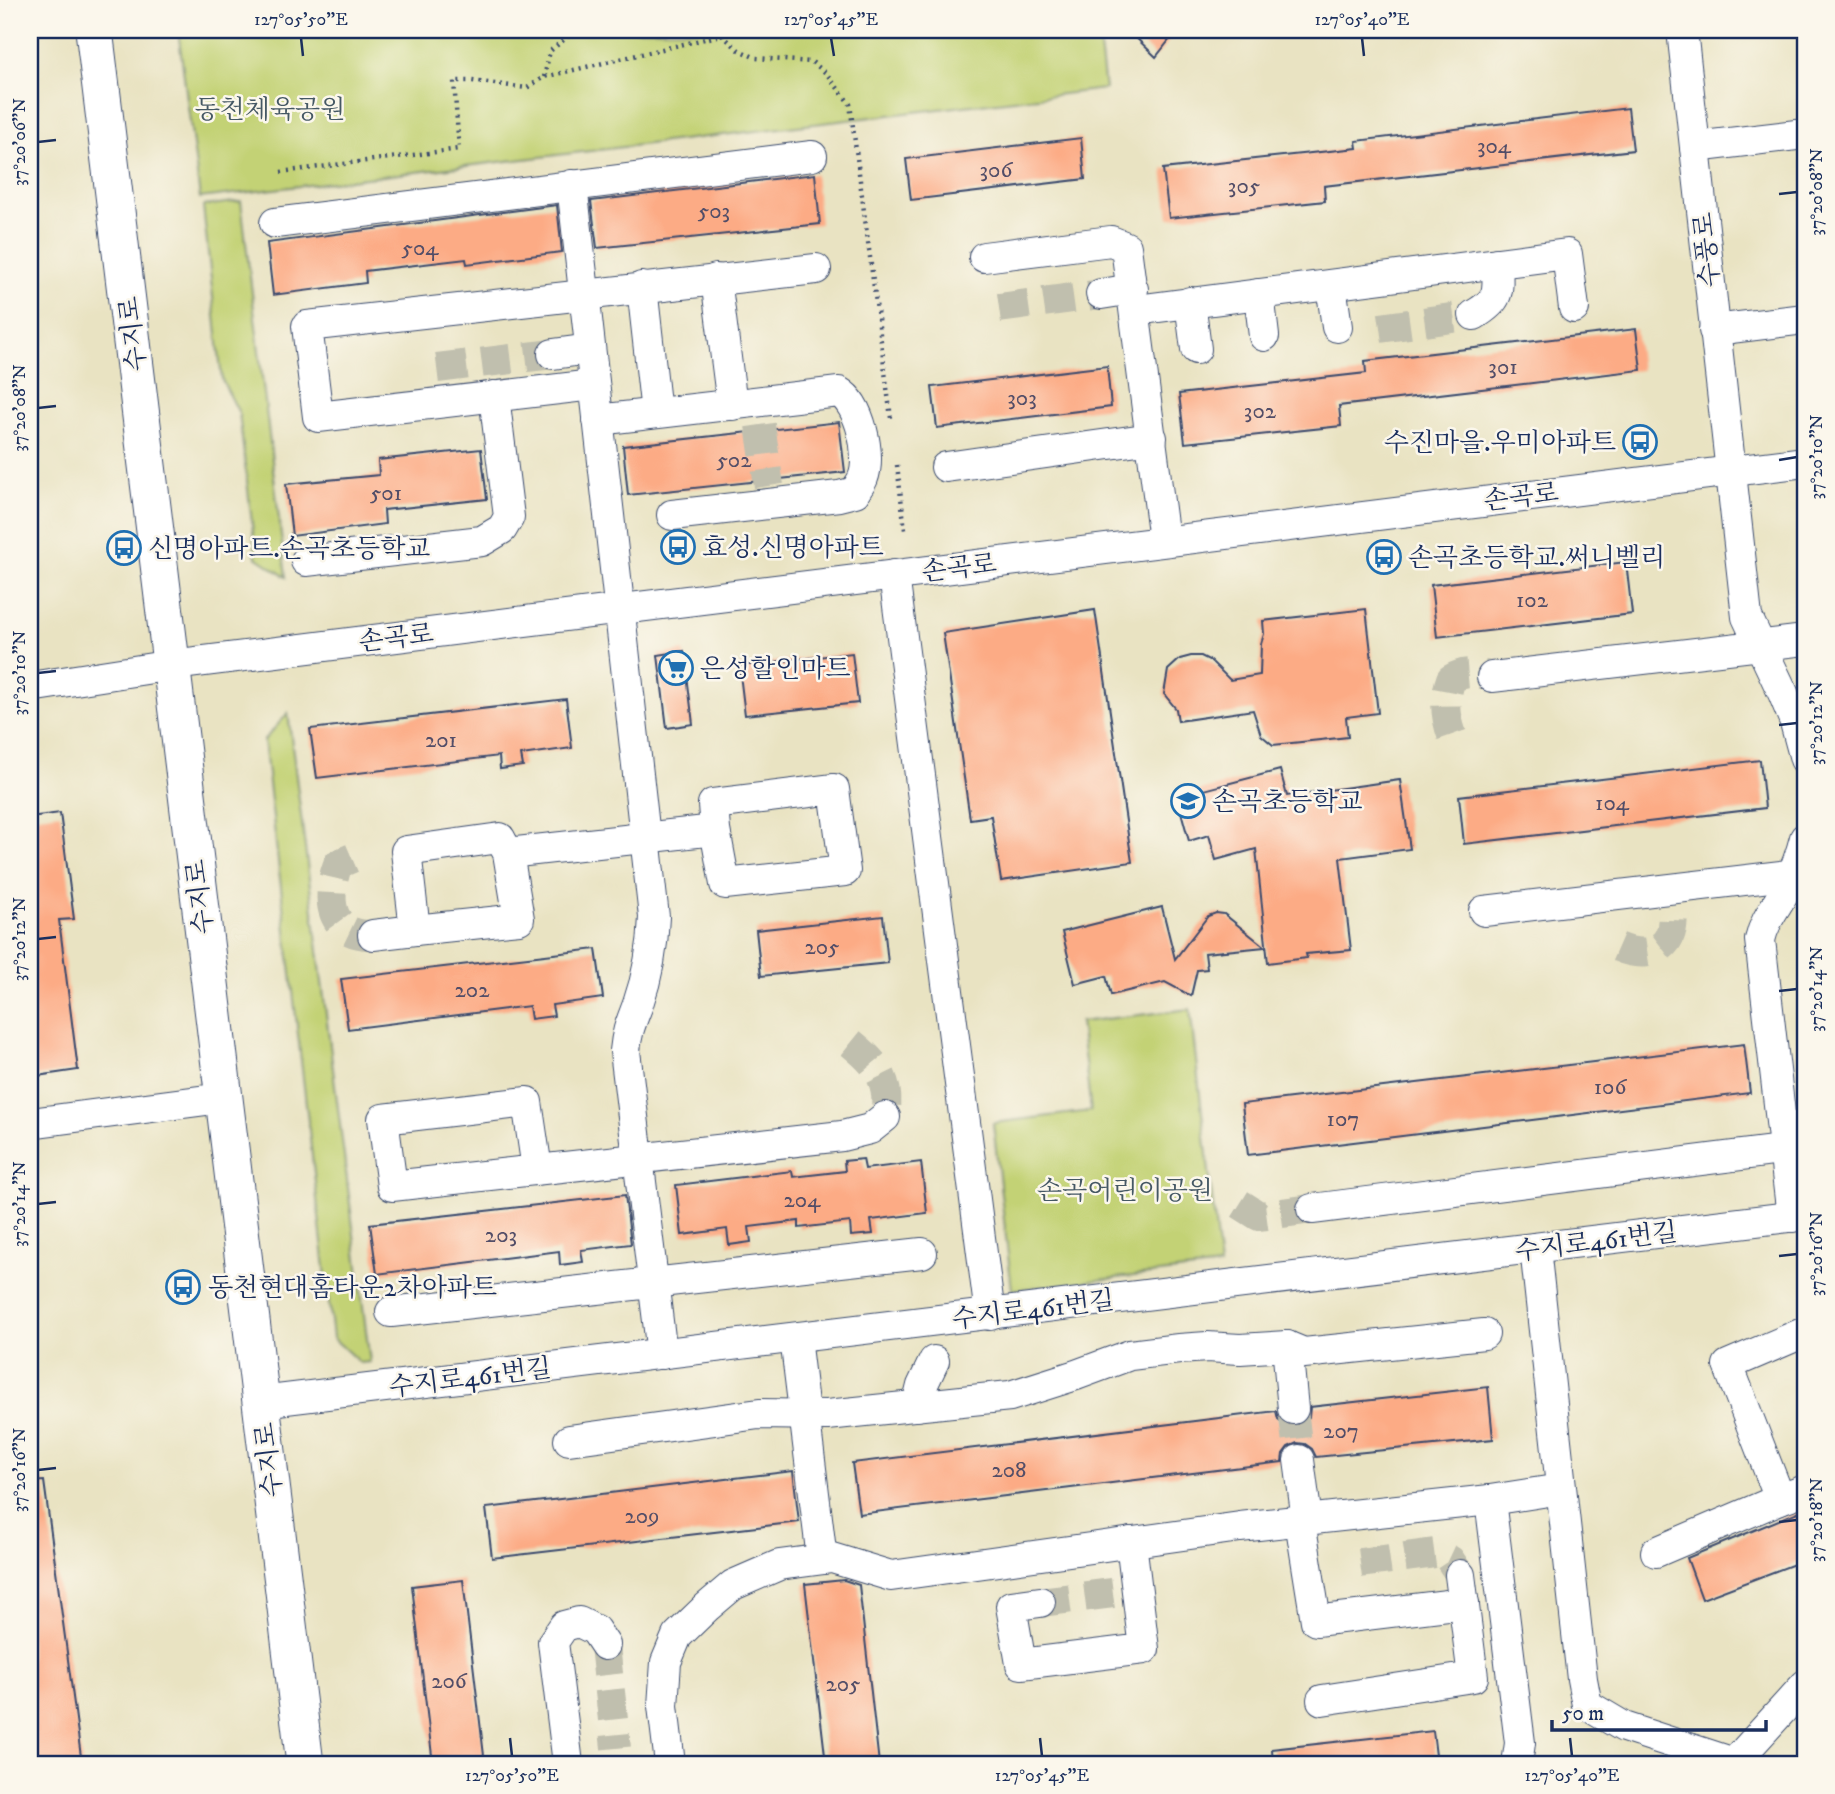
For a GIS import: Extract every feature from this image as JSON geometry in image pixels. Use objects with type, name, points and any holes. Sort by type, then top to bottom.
[{"type":"main road","name":"수지로","points":[[94,30],[305,1764]]},
{"type":"street","name":"수풍로","points":[[1682,30],[1747,617],[1795,722],[1805,758]]},
{"type":"street","points":[[1695,147],[1805,134]]},
{"type":"street","points":[[275,223],[812,156]]},
{"type":"street","points":[[572,185],[654,917],[653,946],[638,1005],[627,1030],[625,1051],[662,1354]]},
{"type":"street","points":[[984,257],[1111,241],[1126,247],[1135,299],[1164,540]]},
{"type":"street","points":[[1101,294],[1190,302],[1567,254],[1574,308]]},
{"type":"street","points":[[1474,315],[1491,305],[1498,287],[1497,263]]},
{"type":"street","points":[[593,385],[318,417],[307,326],[816,268]]},
{"type":"street","points":[[716,279],[749,410]]},
{"type":"street","points":[[1331,285],[1337,327]]},
{"type":"street","points":[[642,287],[656,413]]},
{"type":"street","points":[[1259,293],[1264,336]]},
{"type":"street","points":[[1190,302],[1196,349]]},
{"type":"street","points":[[1714,330],[1805,319]]},
{"type":"street","points":[[553,354],[590,349]]},
{"type":"street","points":[[598,420],[656,413],[749,410],[839,392],[847,397],[858,414],[863,435],[864,477],[855,492],[770,495],[672,515]]},
{"type":"street","points":[[306,562],[482,541],[502,529],[509,517],[494,396]]},
{"type":"street","points":[[946,467],[1152,438]]},
{"type":"street","name":"손곡로","points":[[30,687],[172,665],[1805,462]]},
{"type":"street","points":[[894,575],[990,1315]]},
{"type":"street","points":[[1492,677],[1805,640]]},
{"type":"street","points":[[834,789],[845,871],[725,884],[715,830],[713,804],[834,789]]},
{"type":"street","points":[[508,853],[715,830]]},
{"type":"street","points":[[373,935],[519,919],[508,853],[500,838],[406,851],[415,930]]},
{"type":"street","points":[[1799,1216],[1795,1148],[1760,940],[1764,924],[1799,874],[1799,860],[1805,838]]},
{"type":"street","points":[[1484,911],[1670,900],[1799,874]]},
{"type":"street","points":[[30,1123],[222,1098]]},
{"type":"street","points":[[537,1169],[527,1102],[383,1119],[391,1186],[842,1136],[870,1129],[885,1117]]},
{"type":"street","points":[[1312,1209],[1795,1148]]},
{"type":"street","name":"수지로461번길","points":[[261,1402],[1799,1216]]},
{"type":"street","points":[[1535,1248],[1581,1679],[1587,1704],[1625,1727],[1733,1763],[1805,1685]]},
{"type":"street","points":[[391,1312],[922,1253]]},
{"type":"street","points":[[1656,1552],[1793,1494],[1728,1364],[1805,1332]]},
{"type":"street","points":[[569,1440],[759,1414],[827,1415],[1010,1396],[1130,1355],[1198,1348],[1287,1346],[1304,1353],[1484,1334]]},
{"type":"street","points":[[795,1338],[822,1559]]},
{"type":"street","points":[[1287,1346],[1293,1409]]},
{"type":"street","points":[[918,1406],[922,1386],[934,1361]]},
{"type":"street","points":[[1299,1460],[1316,1621],[1462,1589],[1473,1677],[1322,1700]]},
{"type":"street","points":[[670,1764],[663,1706],[666,1662],[677,1636],[733,1585],[779,1565],[832,1558],[891,1576],[1240,1527],[1490,1500],[1561,1489]]},
{"type":"street","points":[[1490,1500],[1520,1743],[1517,1764]]},
{"type":"street","points":[[1040,1602],[1012,1605],[1021,1664],[1144,1648],[1131,1542]]},
{"type":"street","points":[[568,1764],[553,1642],[564,1626],[579,1622],[595,1630],[605,1645]]},
{"type":"path","points":[[544,77],[550,51],[576,30]]},
{"type":"path","points":[[281,172],[459,149],[454,81],[527,88],[544,77],[743,30]]},
{"type":"path","points":[[722,35],[739,50],[756,58],[812,62],[826,73],[850,104],[891,420]]},
{"type":"path","points":[[896,461],[905,530]]},
{"type":"path","points":[[1795,1763],[1805,1735]]},
{"type":"path","points":[[1795,1763],[1805,1750]]},
{"type":"green space","name":"동천체육공원","points":[[178,30],[1098,30],[1105,89],[200,198]]},
{"type":"green space","points":[[241,201],[286,577],[256,557],[239,413],[222,380],[203,206]]},
{"type":"green space","points":[[288,713],[370,1362],[360,1363],[333,1338],[264,740]]},
{"type":"green space","name":"손곡어린이공원","points":[[1190,1009],[1220,1266],[1012,1290],[993,1123],[1091,1111],[1080,1022]]},
{"type":"building","points":[[1128,30],[1177,30],[1156,57]]},
{"type":"building","points":[[1628,108],[1633,150],[1324,186],[1325,201],[1169,218],[1163,169],[1357,148],[1356,141]]},
{"type":"building","points":[[1081,138],[1085,179],[911,200],[906,159]]},
{"type":"building","points":[[815,174],[820,224],[597,248],[591,201]]},
{"type":"building","points":[[557,205],[562,252],[467,264],[466,259],[365,271],[366,283],[273,295],[267,243]]},
{"type":"building","points":[[1636,329],[1641,370],[1339,406],[1341,426],[1185,443],[1179,394],[1366,373],[1365,361]]},
{"type":"building","points":[[1107,366],[1111,407],[937,428],[932,387]]},
{"type":"building","points":[[839,422],[845,472],[628,495],[623,446]]},
{"type":"building","points":[[481,449],[487,499],[384,510],[385,524],[292,536],[286,484],[379,475],[378,460]]},
{"type":"building","points":[[1626,562],[1632,614],[1437,637],[1431,585]]},
{"type":"building","points":[[1366,609],[1378,713],[1346,717],[1348,737],[1273,745],[1261,735],[1253,710],[1178,721],[1176,709],[1164,694],[1168,670],[1180,659],[1191,656],[1201,656],[1211,661],[1230,680],[1260,675],[1263,621]]},
{"type":"building","points":[[1095,610],[1132,862],[1001,881],[991,816],[970,819],[943,633]]},
{"type":"building","points":[[684,651],[693,724],[667,728],[658,655]]},
{"type":"building","points":[[852,653],[858,703],[745,715],[739,666]]},
{"type":"building","points":[[566,699],[572,748],[521,755],[523,766],[500,769],[499,756],[317,778],[310,729]]},
{"type":"building","points":[[1760,760],[1765,808],[1464,844],[1459,796]]},
{"type":"building","points":[[1280,770],[1287,796],[1400,780],[1410,849],[1340,858],[1351,950],[1306,954],[1307,958],[1268,963],[1256,849],[1216,860],[1209,835],[1189,841],[1177,797]]},
{"type":"building","points":[[60,813],[74,919],[59,920],[78,1070],[30,1077],[30,817]]},
{"type":"building","points":[[1162,907],[1175,959],[1208,916],[1216,913],[1224,914],[1265,947],[1205,953],[1207,969],[1197,970],[1191,996],[1165,982],[1111,995],[1106,976],[1075,984],[1062,932]]},
{"type":"building","points":[[883,916],[888,963],[761,976],[756,930]]},
{"type":"building","points":[[596,949],[603,998],[552,1005],[554,1016],[531,1019],[529,1006],[348,1029],[341,979]]},
{"type":"building","points":[[1744,1044],[1750,1093],[1248,1155],[1242,1104]]},
{"type":"building","points":[[863,1159],[865,1169],[921,1162],[927,1213],[871,1220],[873,1234],[851,1236],[850,1222],[799,1228],[799,1221],[749,1227],[751,1242],[729,1245],[727,1229],[682,1235],[676,1185],[792,1171],[793,1177],[845,1171],[844,1161]]},
{"type":"building","points":[[625,1195],[631,1244],[581,1250],[583,1262],[560,1265],[559,1251],[377,1274],[370,1224]]},
{"type":"building","points":[[1488,1387],[1493,1439],[1316,1457],[1312,1449],[1297,1443],[1288,1447],[1282,1462],[859,1514],[852,1463],[1276,1411],[1278,1419],[1285,1425],[1295,1426],[1303,1424],[1309,1417],[1310,1407]]},
{"type":"building","points":[[793,1471],[799,1522],[492,1558],[486,1508]]},
{"type":"building","points":[[44,1481],[82,1764],[30,1764],[30,1482]]},
{"type":"building","points":[[1805,1509],[1805,1560],[1702,1599],[1687,1558]]},
{"type":"building","points":[[463,1580],[485,1764],[433,1764],[412,1586]]},
{"type":"building","points":[[844,1580],[859,1585],[879,1764],[826,1764],[805,1584]]},
{"type":"building","points":[[1433,1731],[1437,1764],[1273,1764],[1272,1749]]},
{"type":"tunnel","points":[[999,308],[1101,294]]},
{"type":"tunnel","points":[[1380,328],[1474,315]]},
{"type":"tunnel","points":[[437,368],[553,354]]},
{"type":"tunnel","points":[[760,425],[769,486]]},
{"type":"tunnel","points":[[1452,735],[1446,707],[1451,679],[1466,673],[1492,677]]},
{"type":"tunnel","points":[[352,858],[338,864],[332,890],[334,913],[347,930],[373,935]]},
{"type":"tunnel","points":[[1618,947],[1641,952],[1659,948],[1670,934],[1672,910]]},
{"type":"tunnel","points":[[851,1043],[869,1059],[880,1075],[886,1093],[885,1117]]},
{"type":"tunnel","points":[[1240,1204],[1259,1216],[1312,1209]]},
{"type":"tunnel","points":[[1293,1409],[1299,1460]]},
{"type":"tunnel","points":[[1360,1563],[1435,1553],[1450,1560],[1460,1575]]},
{"type":"tunnel","points":[[1040,1602],[1113,1593]]},
{"type":"tunnel","points":[[605,1645],[616,1748]]},
{"type":"place","name":"수진마을.우미아파트","points":[[1640,442]]},
{"type":"place","name":"효성.신명아파트","points":[[678,547]]},
{"type":"place","name":"신명아파트.손곡초등학교","points":[[124,548]]},
{"type":"place","name":"손곡초등학교.써니벨리","points":[[1384,557]]},
{"type":"place","name":"은성할인마트","points":[[676,668]]},
{"type":"place","name":"손곡초등학교","points":[[1188,801]]},
{"type":"place","name":"동천현대홈타운2차아파트","points":[[183,1287]]}]
